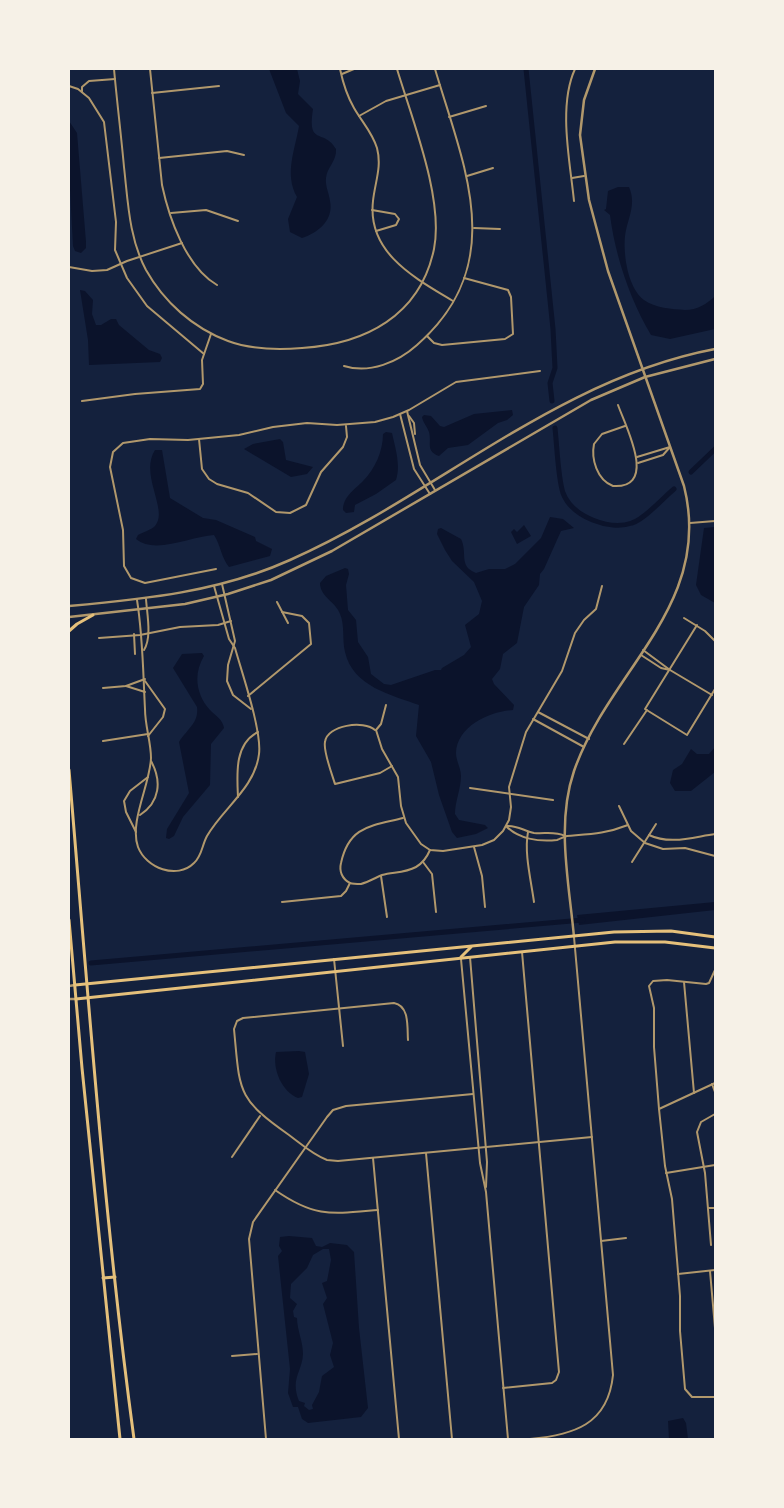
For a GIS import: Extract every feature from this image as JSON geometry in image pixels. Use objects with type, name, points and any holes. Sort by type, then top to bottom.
[{"type":"main road","points":[[69,631],[76,624],[93,615]]},
{"type":"main road","points":[[69,770],[70,800],[115,1277],[134,1439]]},
{"type":"main road","points":[[69,920],[120,1439]]},
{"type":"main road","points":[[74,985],[472,946],[651,931],[715,937]]},
{"type":"main road","points":[[76,999],[575,946],[650,941],[715,948]]},
{"type":"main road","points":[[461,957],[472,946]]},
{"type":"main road","points":[[103,1278],[115,1277]]},
{"type":"street","points":[[114,69],[130,220],[140,256],[151,279],[166,299],[187,318],[212,334],[251,347],[276,350],[338,344],[370,333],[397,314],[422,282],[434,251],[436,213],[433,192],[397,69]]},
{"type":"street","points":[[150,69],[163,192],[182,242],[197,269],[216,285]]},
{"type":"street","points":[[340,69],[348,97],[371,132],[378,157],[378,173],[372,210],[376,231],[391,258],[422,282],[453,302]]},
{"type":"street","points":[[341,74],[354,69]]},
{"type":"street","points":[[344,366],[357,370],[388,363],[409,351],[427,336],[453,302],[464,278],[471,253],[474,228],[472,202],[435,69]]},
{"type":"street","points":[[574,201],[566,109],[569,84],[575,69]]},
{"type":"street","points":[[530,1439],[572,1432],[587,1424],[599,1413],[607,1399],[613,1375],[565,836],[565,813],[570,786],[584,748],[644,650],[680,584],[689,551],[690,523],[684,486],[601,248],[584,176],[580,147],[581,120],[585,95],[595,69]]},
{"type":"street","points":[[82,92],[82,87],[86,82],[115,79]]},
{"type":"street","points":[[359,116],[380,103],[440,85]]},
{"type":"street","points":[[69,86],[82,92],[98,110],[106,128],[116,222],[115,250],[131,286],[144,302],[204,354]]},
{"type":"street","points":[[152,93],[219,86]]},
{"type":"street","points":[[449,116],[486,106]]},
{"type":"street","points":[[159,158],[227,151],[244,154]]},
{"type":"street","points":[[466,176],[493,168]]},
{"type":"street","points":[[572,178],[584,176]]},
{"type":"street","points":[[170,213],[208,210],[238,221]]},
{"type":"street","points":[[372,210],[395,214],[399,219],[396,225],[376,231]]},
{"type":"street","points":[[474,228],[500,229]]},
{"type":"street","points":[[69,267],[100,272],[182,242]]},
{"type":"street","points":[[427,336],[434,343],[445,345],[505,340],[513,334],[511,297],[508,290],[464,278]]},
{"type":"street","points":[[82,402],[135,394],[200,389],[203,384],[201,367],[212,334]]},
{"type":"street","points":[[69,606],[146,599],[214,586],[270,569],[311,551],[570,400],[642,368],[715,348]]},
{"type":"street","points":[[69,617],[147,609],[217,597],[271,580],[312,562],[572,410],[645,377],[715,359]]},
{"type":"street","points":[[216,569],[146,583],[131,578],[124,566],[123,530],[111,479],[110,464],[112,454],[123,443],[150,438],[199,439],[238,435],[299,424],[346,424],[385,420],[407,411],[456,382],[540,371]]},
{"type":"street","points":[[618,405],[638,462],[634,476],[626,483],[616,486],[606,483],[595,466],[593,453],[596,441],[602,434],[625,426]]},
{"type":"street","points":[[407,411],[420,465],[435,491]]},
{"type":"street","points":[[400,414],[414,468],[430,494]]},
{"type":"street","points":[[199,439],[202,469],[209,479],[218,484],[248,493],[276,512],[290,513],[306,505],[321,472],[343,447],[347,436],[346,424]]},
{"type":"street","points":[[637,457],[670,446]]},
{"type":"street","points":[[638,462],[663,454],[670,446]]},
{"type":"street","points":[[690,523],[715,521]]},
{"type":"street","points":[[148,777],[130,791],[124,801],[136,832],[138,849],[150,864],[168,870],[188,868],[197,861],[212,830],[256,770],[260,748],[258,732],[235,648],[235,633],[222,584]]},
{"type":"street","points":[[214,586],[228,639],[235,648]]},
{"type":"street","points":[[392,766],[380,773],[335,784],[325,746],[327,737],[342,728],[352,725],[368,725],[376,730],[382,749],[392,766],[400,784],[404,818],[415,839],[430,850],[443,851],[474,847],[494,840],[506,826],[511,807],[509,793],[516,761],[533,719],[566,662],[575,633],[598,606],[602,586]]},
{"type":"street","points":[[144,650],[147,644],[148,633],[146,599]]},
{"type":"street","points":[[136,832],[151,761],[145,692],[144,650],[140,635],[137,600]]},
{"type":"street","points":[[277,602],[288,623]]},
{"type":"street","points":[[248,696],[311,644],[310,623],[302,616],[282,612]]},
{"type":"street","points":[[684,618],[697,625],[715,641]]},
{"type":"street","points":[[99,638],[140,635],[180,627],[224,624],[231,621]]},
{"type":"street","points":[[624,744],[647,710],[697,625]]},
{"type":"street","points":[[134,634],[136,654]]},
{"type":"street","points":[[235,648],[229,658],[226,681],[233,695],[251,709]]},
{"type":"street","points":[[644,650],[670,670],[712,696]]},
{"type":"street","points":[[641,654],[661,668],[670,670]]},
{"type":"street","points":[[103,688],[126,686],[145,680]]},
{"type":"street","points":[[103,741],[148,735],[162,717],[165,709],[145,680]]},
{"type":"street","points":[[126,686],[145,692]]},
{"type":"street","points":[[647,710],[687,735],[715,689]]},
{"type":"street","points":[[376,730],[381,724],[386,705]]},
{"type":"street","points":[[537,712],[589,739]]},
{"type":"street","points":[[533,719],[584,748]]},
{"type":"street","points":[[238,797],[237,774],[240,754],[252,735],[258,732]]},
{"type":"street","points":[[139,816],[154,801],[157,792],[156,771],[151,761]]},
{"type":"street","points":[[470,788],[553,800]]},
{"type":"street","points":[[619,806],[628,825],[645,843],[663,849],[686,848],[715,856]]},
{"type":"street","points":[[404,818],[367,827],[351,837],[340,868],[343,877],[350,883],[360,884],[381,876],[406,871],[423,862],[430,850]]},
{"type":"street","points":[[632,862],[656,824]]},
{"type":"street","points":[[506,826],[515,825],[528,832],[558,833],[565,836],[601,834],[628,825]]},
{"type":"street","points":[[506,826],[512,832],[527,838],[558,840],[565,836]]},
{"type":"street","points":[[528,832],[525,846],[530,866],[534,902]]},
{"type":"street","points":[[650,835],[672,841],[715,834]]},
{"type":"street","points":[[474,847],[482,876],[485,907]]},
{"type":"street","points":[[423,862],[432,874],[436,912]]},
{"type":"street","points":[[381,876],[387,916]]},
{"type":"street","points":[[282,902],[341,896],[350,883]]},
{"type":"street","points":[[503,1388],[552,1383],[559,1376],[522,951]]},
{"type":"street","points":[[470,956],[486,1147],[486,1192],[508,1439]]},
{"type":"street","points":[[461,957],[478,1148],[486,1192]]},
{"type":"street","points":[[334,959],[343,1046]]},
{"type":"street","points":[[715,970],[706,984],[663,980],[650,983],[654,1008],[654,1047],[659,1109],[666,1173],[672,1199],[680,1331],[687,1394],[700,1398],[715,1397]]},
{"type":"street","points":[[684,982],[694,1093]]},
{"type":"street","points":[[69,986],[74,985]]},
{"type":"street","points":[[69,999],[76,999]]},
{"type":"street","points":[[408,1040],[405,1011],[402,1006],[394,1004],[243,1018],[237,1022],[234,1029],[239,1082],[248,1100],[261,1116],[322,1158],[333,1161],[373,1158],[592,1137]]},
{"type":"street","points":[[659,1109],[714,1084],[715,1092]]},
{"type":"street","points":[[266,1439],[249,1235],[253,1222],[326,1117],[342,1107],[473,1094]]},
{"type":"street","points":[[711,1245],[697,1128],[701,1122],[715,1114]]},
{"type":"street","points":[[232,1157],[261,1116]]},
{"type":"street","points":[[426,1153],[452,1439]]},
{"type":"street","points":[[373,1158],[399,1439]]},
{"type":"street","points":[[666,1173],[715,1165]]},
{"type":"street","points":[[275,1190],[303,1207],[320,1212],[334,1214],[378,1210]]},
{"type":"street","points":[[708,1208],[715,1208]]},
{"type":"street","points":[[601,1241],[626,1238]]},
{"type":"street","points":[[678,1274],[715,1270]]},
{"type":"street","points":[[710,1271],[715,1328]]},
{"type":"street","points":[[232,1356],[259,1354]]},
{"type":"water","points":[[269,69],[297,69],[300,81],[298,94],[313,109],[312,128],[314,133],[327,139],[336,149],[335,157],[326,178],[331,208],[330,214],[324,225],[314,233],[302,238],[290,232],[288,219],[297,197],[291,180],[291,171],[299,126],[286,113]]},
{"type":"water","points":[[69,121],[77,133],[86,242],[86,248],[81,253],[75,251],[73,246],[69,171]]},
{"type":"water","points":[[618,187],[629,187],[632,200],[625,236],[625,252],[630,279],[634,288],[644,300],[664,308],[694,309],[709,302],[715,296],[715,329],[670,339],[651,335],[636,307],[624,277],[610,215],[604,210],[606,209],[608,191]]},
{"type":"water","points":[[80,290],[85,291],[93,300],[92,314],[96,325],[116,319],[119,325],[149,350],[160,354],[162,358],[160,362],[89,365],[88,340]]},
{"type":"water","points":[[512,410],[513,415],[507,420],[498,423],[468,445],[448,448],[439,456],[430,449],[429,432],[422,417],[424,415],[431,416],[440,426],[444,427],[474,414]]},
{"type":"water","points":[[386,432],[392,433],[396,450],[398,468],[396,480],[376,494],[355,505],[354,512],[346,513],[343,510],[343,505],[375,465],[382,447],[383,434]]},
{"type":"water","points":[[280,439],[283,442],[286,460],[313,467],[307,474],[291,477],[244,449],[253,444]]},
{"type":"water","points":[[155,450],[162,450],[170,498],[203,518],[216,520],[255,537],[256,541],[272,549],[270,556],[229,567],[214,535],[163,545],[144,543],[136,539],[138,535],[155,526],[158,519],[159,511],[150,470]]},
{"type":"water","points":[[550,517],[563,519],[574,528],[561,531],[540,574],[539,585],[524,607],[517,643],[503,654],[500,669],[492,679],[494,684],[514,705],[513,710],[485,717],[468,728],[458,743],[456,753],[461,776],[455,814],[459,820],[485,825],[488,828],[476,834],[457,838],[452,832],[439,795],[431,762],[416,736],[419,705],[375,688],[356,674],[349,664],[345,652],[340,614],[325,596],[320,583],[326,576],[345,568],[348,569],[349,574],[346,585],[348,610],[356,620],[358,642],[368,657],[371,674],[384,684],[391,685],[435,670],[441,670],[464,655],[471,647],[465,625],[479,614],[482,601],[474,582],[452,561],[445,550],[437,534],[438,529],[441,528],[461,539],[465,563],[470,570],[476,573],[489,569],[505,569],[515,564],[541,538]]},
{"type":"water","points":[[524,525],[531,536],[517,544],[511,532],[514,529],[517,532]]},
{"type":"water","points":[[715,527],[715,603],[701,595],[696,585],[704,528]]},
{"type":"water","points":[[202,653],[204,656],[197,677],[199,691],[205,704],[221,720],[224,728],[211,744],[210,785],[183,817],[174,836],[169,839],[166,838],[167,829],[189,793],[179,742],[194,722],[197,713],[197,707],[173,668],[182,654]]},
{"type":"water","points":[[715,747],[715,772],[691,791],[675,791],[670,783],[673,770],[682,764],[691,749],[697,754],[709,754]]},
{"type":"water","points":[[715,902],[715,910],[579,925],[577,915]]},
{"type":"water","points":[[276,1052],[305,1052],[309,1074],[302,1097],[298,1098],[287,1091],[283,1085],[277,1072],[275,1059]]},
{"type":"water","points":[[280,1237],[312,1238],[316,1246],[322,1247],[330,1243],[347,1245],[354,1252],[359,1328],[368,1408],[361,1417],[308,1423],[302,1419],[298,1407],[293,1407],[288,1393],[290,1369],[278,1256],[282,1251],[279,1246]],"holes":[[[323,1249],[329,1249],[331,1260],[327,1281],[322,1283],[327,1298],[323,1304],[333,1343],[330,1355],[334,1367],[322,1376],[319,1392],[312,1405],[313,1409],[309,1410],[304,1406],[305,1403],[299,1401],[296,1387],[303,1354],[297,1318],[294,1317],[293,1311],[297,1304],[290,1298],[291,1284],[307,1268],[313,1255]]]},
{"type":"water","points":[[683,1418],[686,1423],[688,1439],[669,1439],[668,1421]]},
{"type":"waterway","points":[[526,69],[553,329],[555,368],[550,383],[552,401]]},
{"type":"waterway","points":[[555,428],[561,487],[568,502],[583,515],[593,520],[613,525],[632,523],[648,513],[674,489]]},
{"type":"waterway","points":[[691,472],[715,449]]},
{"type":"waterway","points":[[91,963],[583,920]]}]
